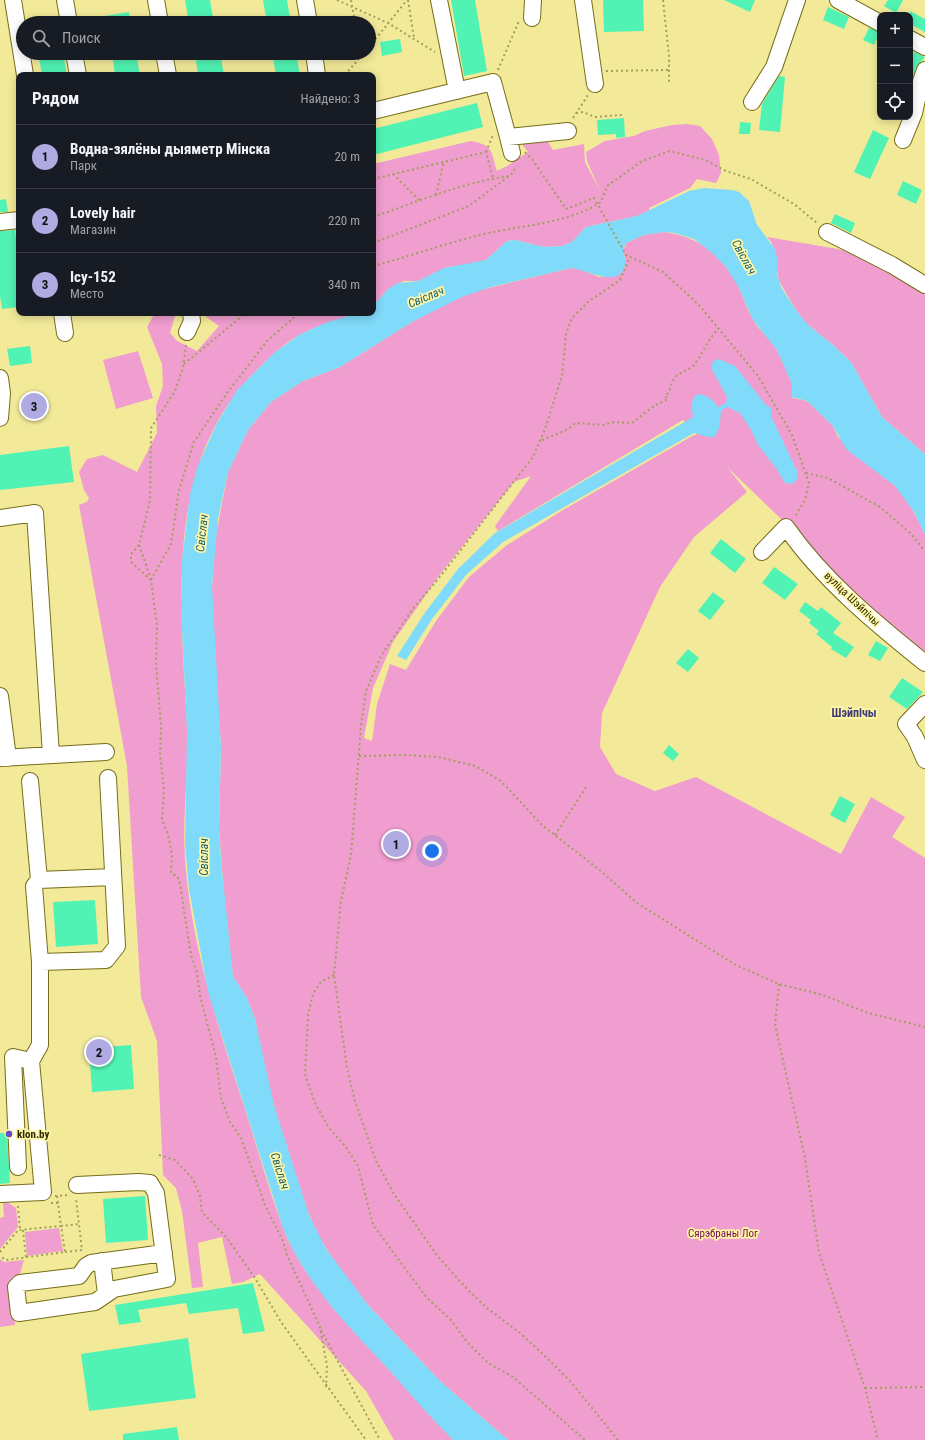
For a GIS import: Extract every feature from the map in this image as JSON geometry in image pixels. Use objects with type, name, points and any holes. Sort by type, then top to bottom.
[{"type":"street","points":[[13,0],[16,19]]},
{"type":"street","points":[[65,0],[68,16]]},
{"type":"street","points":[[156,0],[159,16]]},
{"type":"street","points":[[305,0],[308,16]]},
{"type":"street","points":[[440,0],[457,91]]},
{"type":"street","points":[[526,19],[532,0]]},
{"type":"street","points":[[583,0],[599,77]]},
{"type":"street","points":[[752,102],[774,67],[797,0]]},
{"type":"street","points":[[838,0],[877,21]]},
{"type":"street","points":[[913,41],[925,47]]},
{"type":"street","points":[[23,60],[25,72]]},
{"type":"street","points":[[75,60],[77,72]]},
{"type":"street","points":[[165,60],[167,72]]},
{"type":"street","points":[[315,60],[317,72]]},
{"type":"street","points":[[903,140],[914,113],[925,70]]},
{"type":"street","points":[[376,110],[493,82],[508,137],[520,157]]},
{"type":"street","points":[[508,137],[568,131]]},
{"type":"street","points":[[0,222],[16,220]]},
{"type":"street","points":[[827,232],[925,285]]},
{"type":"street","points":[[62,316],[65,333]]},
{"type":"street","points":[[187,332],[192,321],[191,316]]},
{"type":"street","points":[[0,384],[0,418]]},
{"type":"street","points":[[0,518],[35,514],[51,755]]},
{"type":"street","points":[[762,552],[786,527]]},
{"type":"street","name":"вуліца Шэйпічы","points":[[786,527],[802,551],[866,614],[925,663]]},
{"type":"street","points":[[0,696],[4,758],[106,752]]},
{"type":"street","points":[[925,704],[906,724],[915,737],[925,760]]},
{"type":"street","points":[[40,962],[106,960],[117,946],[112,877],[108,778]]},
{"type":"street","points":[[0,1194],[43,1192],[31,1061],[40,1044],[40,962],[34,886],[39,880],[30,781]]},
{"type":"street","points":[[39,880],[112,877]]},
{"type":"street","points":[[18,1167],[13,1057],[31,1061]]},
{"type":"street","points":[[75,1192],[139,1182],[150,1183],[156,1193],[164,1253],[167,1279],[114,1290],[95,1302],[19,1313],[16,1287],[20,1283],[79,1276],[86,1266],[102,1261],[164,1253]]},
{"type":"street","points":[[102,1261],[106,1294]]},
{"type":"path","points":[[337,0],[372,16]]},
{"type":"path","points":[[351,0],[354,16]]},
{"type":"path","points":[[376,38],[407,0]]},
{"type":"path","points":[[407,0],[414,39]]},
{"type":"path","points":[[663,0],[669,83]]},
{"type":"path","points":[[376,18],[388,23],[438,53]]},
{"type":"path","points":[[493,82],[526,19]]},
{"type":"path","points":[[348,72],[358,60]]},
{"type":"path","points":[[568,131],[575,114],[599,77],[669,70]]},
{"type":"path","points":[[575,114],[583,112],[595,118],[621,115],[621,118]]},
{"type":"path","points":[[376,265],[476,236],[561,219],[583,213],[602,202],[607,186],[642,161],[670,151],[705,160],[726,171],[751,179],[794,204],[827,232]]},
{"type":"path","points":[[376,178],[486,152],[493,178]]},
{"type":"path","points":[[376,242],[469,206],[510,176],[520,157]]},
{"type":"path","points":[[532,159],[566,210],[594,198],[626,255],[663,272],[698,304],[762,382],[792,435],[809,483],[805,500],[786,527]]},
{"type":"path","points":[[436,195],[444,162]]},
{"type":"path","points":[[393,174],[420,201]]},
{"type":"path","points":[[376,216],[436,195],[493,178],[510,176]]},
{"type":"path","points":[[618,1440],[570,1381],[544,1355],[520,1333],[487,1308],[467,1289],[436,1254],[394,1194],[376,1161],[355,1100],[346,1062],[334,975],[341,902],[351,855],[366,691],[381,656],[412,610],[439,578],[533,456],[540,441],[562,376],[566,334],[572,318],[588,302],[620,280],[630,257]]},
{"type":"path","points":[[184,365],[242,316]]},
{"type":"path","points":[[151,580],[171,544],[179,490],[194,442],[227,393],[267,342],[296,316]]},
{"type":"path","points":[[540,441],[557,433],[569,430],[575,423],[603,425],[614,422],[632,423],[654,406],[668,399],[666,396],[669,393],[674,379],[679,372],[693,366],[714,333],[719,328]]},
{"type":"path","points":[[151,580],[131,562],[131,554],[139,545],[150,501],[151,428],[175,391],[184,365],[187,332]]},
{"type":"path","points":[[806,473],[828,478],[880,507],[910,533],[925,552]]},
{"type":"path","points":[[139,545],[151,580],[157,625],[156,663],[161,727],[160,754],[164,791],[162,820],[168,834],[172,855],[172,872],[178,878],[180,884],[191,955],[197,973],[206,1022],[216,1057],[221,1098],[230,1122],[241,1138],[264,1204],[283,1241],[287,1255],[320,1327],[380,1440]]},
{"type":"path","points":[[359,756],[405,754],[438,757],[474,766],[501,781],[542,826],[644,907],[734,964],[778,984],[823,995],[868,1013],[925,1027]]},
{"type":"path","points":[[555,835],[562,822],[587,786]]},
{"type":"path","points":[[334,975],[321,982],[312,994],[308,1015],[305,1074],[315,1103],[328,1128],[345,1146],[358,1166],[373,1225],[427,1298],[450,1319],[467,1342],[488,1363],[513,1377],[585,1440]]},
{"type":"path","points":[[778,984],[775,1025],[805,1158],[819,1253],[865,1388],[878,1440]]},
{"type":"path","points":[[159,1155],[175,1160],[193,1179],[200,1196],[202,1212],[227,1238],[255,1278],[281,1322],[326,1387],[366,1440]]},
{"type":"path","points":[[0,1256],[6,1260],[82,1250],[75,1192],[50,1196]]},
{"type":"path","points":[[57,1196],[65,1252]]},
{"type":"path","points":[[18,1206],[26,1257]]},
{"type":"path","points":[[0,1252],[18,1230],[78,1224]]},
{"type":"path","points":[[320,1327],[327,1366],[326,1387]]},
{"type":"path","points":[[865,1388],[925,1387]]},
{"type":"green space","points":[[687,124],[700,126],[712,139],[719,155],[721,173],[716,183],[697,179],[690,188],[649,208],[649,211],[637,216],[586,227],[573,241],[563,246],[544,247],[515,240],[507,241],[486,260],[448,267],[418,281],[404,281],[388,289],[376,303],[376,163],[471,141],[488,147],[492,154],[497,171],[528,152],[519,140],[546,139],[553,150],[584,144],[585,162],[600,191],[587,161],[586,152],[605,141],[634,136],[645,131],[672,125]]},
{"type":"green space","name":"Сярэбраны Лог","points":[[664,232],[677,234],[699,243],[718,258],[733,277],[756,325],[772,342],[777,350],[792,383],[793,398],[807,401],[833,426],[838,437],[895,486],[908,502],[925,535],[925,658],[844,588],[804,541],[728,468],[747,492],[694,537],[660,587],[602,713],[600,747],[616,774],[655,791],[696,777],[841,854],[871,797],[905,817],[892,837],[925,858],[925,1440],[508,1440],[441,1382],[368,1305],[334,1261],[320,1238],[309,1215],[279,1123],[269,1088],[255,1019],[247,998],[233,977],[219,828],[221,747],[211,601],[216,535],[228,472],[248,430],[271,402],[303,381],[340,367],[412,322],[449,302],[476,291],[571,268],[580,269],[599,277],[616,275],[624,268],[625,259],[623,251],[626,243],[644,235]],"holes":[[[683,420],[697,435],[694,435],[563,510],[507,545],[469,577],[436,621],[406,670],[390,664],[377,704],[372,741],[364,738],[373,688],[393,642],[441,573],[514,482],[531,476],[495,526],[498,531]]]},
{"type":"green space","points":[[767,237],[838,249],[892,265],[925,285],[925,454],[882,417],[851,362],[807,324],[796,310],[779,281],[772,243]]},
{"type":"green space","points":[[153,316],[175,316],[170,333],[177,341],[197,351],[219,326],[205,316],[349,316],[303,333],[275,352],[257,370],[226,407],[205,448],[192,492],[184,538],[181,585],[187,726],[184,826],[185,859],[193,923],[207,986],[265,1175],[288,1240],[301,1264],[332,1307],[453,1440],[394,1440],[366,1391],[260,1274],[243,1282],[232,1284],[222,1237],[198,1243],[203,1287],[192,1288],[182,1211],[176,1188],[163,1175],[157,1041],[141,997],[127,766],[79,505],[87,502],[89,498],[84,490],[79,472],[87,459],[103,455],[137,472],[157,433],[156,406],[163,386],[162,364],[147,327]]},
{"type":"green space","points":[[138,351],[153,398],[116,409],[103,360]]},
{"type":"green space","points":[[7,1202],[16,1208],[18,1227],[0,1249],[0,1218],[4,1217],[3,1203]]},
{"type":"green space","points":[[59,1228],[63,1251],[27,1256],[25,1232]]},
{"type":"green space","points":[[0,1259],[4,1262],[24,1260],[20,1274],[10,1283],[15,1325],[0,1327]]},
{"type":"water","name":"Свіслач","points":[[704,188],[732,190],[739,192],[749,201],[757,225],[775,249],[778,262],[777,274],[781,287],[796,310],[807,324],[851,362],[882,417],[925,454],[925,535],[914,512],[895,486],[846,449],[833,426],[807,401],[792,397],[792,384],[777,350],[753,320],[739,288],[726,267],[711,252],[694,239],[675,233],[664,232],[644,235],[626,243],[624,251],[625,265],[622,272],[616,276],[601,276],[571,268],[491,287],[462,297],[412,322],[340,367],[303,381],[271,402],[248,430],[228,472],[218,519],[212,586],[221,747],[219,828],[233,976],[247,998],[255,1019],[274,1105],[309,1215],[326,1249],[368,1305],[441,1382],[508,1440],[453,1440],[330,1305],[316,1287],[293,1249],[283,1228],[208,992],[189,889],[185,845],[187,732],[181,607],[182,560],[190,494],[197,468],[216,425],[237,390],[274,353],[299,335],[325,323],[348,316],[376,316],[376,303],[388,289],[398,283],[418,281],[444,268],[486,260],[507,241],[515,240],[544,247],[563,246],[573,241],[586,227],[637,216],[689,191]]},
{"type":"water","points":[[719,359],[735,366],[766,405],[771,408],[771,416],[797,471],[797,479],[792,484],[785,483],[776,468],[758,445],[751,430],[740,413],[727,407],[721,411],[719,429],[712,438],[694,433],[503,542],[466,575],[432,619],[406,660],[397,656],[424,614],[458,569],[495,533],[693,417],[692,402],[697,394],[704,395],[709,398],[718,407],[726,403],[727,397],[711,368],[713,361]]},
{"type":"building","points":[[185,0],[210,0],[213,16],[188,16]]},
{"type":"building","points":[[263,0],[287,0],[290,16],[266,16]]},
{"type":"building","points":[[451,0],[475,0],[487,71],[464,76]]},
{"type":"building","points":[[603,0],[643,0],[644,31],[604,32]]},
{"type":"building","points":[[724,0],[755,0],[750,12]]},
{"type":"building","points":[[888,0],[903,0],[897,12],[884,6]]},
{"type":"building","points":[[828,7],[849,17],[844,29],[823,20]]},
{"type":"building","points":[[129,12],[130,16],[104,16]]},
{"type":"building","points":[[913,13],[925,19],[925,32],[913,26]]},
{"type":"building","points":[[869,28],[877,31],[877,38],[874,45],[863,40]]},
{"type":"building","points":[[400,39],[402,52],[382,56],[380,42]]},
{"type":"building","points":[[914,52],[925,57],[916,67],[913,77]]},
{"type":"building","points":[[39,60],[64,60],[66,72],[41,72]]},
{"type":"building","points":[[113,60],[137,60],[139,72],[115,72]]},
{"type":"building","points":[[196,60],[221,60],[223,72],[198,72]]},
{"type":"building","points":[[273,60],[297,60],[299,72],[275,72]]},
{"type":"building","points":[[779,76],[785,77],[780,132],[759,130],[762,104]]},
{"type":"building","points":[[477,103],[483,127],[376,154],[376,128]]},
{"type":"building","points":[[624,118],[625,137],[616,138],[616,134],[598,135],[597,120]]},
{"type":"building","points":[[740,122],[751,123],[750,134],[739,134]]},
{"type":"building","points":[[873,130],[889,138],[870,179],[854,172]]},
{"type":"building","points":[[903,181],[922,190],[916,204],[897,195]]},
{"type":"building","points":[[6,199],[8,212],[0,212],[0,200]]},
{"type":"building","points":[[835,214],[855,223],[851,233],[831,223]]},
{"type":"building","points":[[15,230],[16,238],[16,307],[2,309],[0,296],[0,231]]},
{"type":"building","points":[[30,346],[32,363],[10,366],[7,349]]},
{"type":"building","points":[[69,446],[74,482],[0,490],[0,455]]},
{"type":"building","points":[[721,539],[746,559],[735,573],[710,553]]},
{"type":"building","points":[[774,567],[798,584],[785,600],[762,583]]},
{"type":"building","points":[[713,592],[725,601],[710,620],[698,611]]},
{"type":"building","points":[[805,602],[818,611],[821,607],[841,623],[833,633],[854,647],[846,658],[831,649],[832,647],[816,634],[819,631],[809,623],[811,620],[799,611]]},
{"type":"building","points":[[876,641],[888,648],[880,661],[868,655]]},
{"type":"building","points":[[688,649],[699,658],[688,672],[676,663]]},
{"type":"building","points":[[902,678],[923,692],[907,709],[889,697]]},
{"type":"building","points":[[669,745],[679,754],[673,761],[663,753]]},
{"type":"building","points":[[840,796],[855,804],[845,823],[830,815]]},
{"type":"building","points":[[95,900],[98,944],[56,947],[53,902]]},
{"type":"building","points":[[131,1045],[134,1089],[92,1092],[89,1048]]},
{"type":"building","points":[[0,1133],[7,1133],[10,1183],[0,1184]]},
{"type":"building","points":[[145,1196],[148,1240],[106,1243],[103,1199]]},
{"type":"building","points":[[253,1283],[265,1331],[243,1334],[238,1308],[189,1314],[186,1303],[138,1310],[141,1322],[119,1325],[115,1305]]},
{"type":"building","points":[[188,1338],[196,1398],[89,1411],[81,1354]]},
{"type":"building","points":[[177,1427],[179,1440],[123,1440],[123,1434]]},
{"type":"place","name":"Ісу-152","points":[[34,406]]},
{"type":"place","name":"Водна-зялёны дыяметр Мінска","points":[[396,844]]},
{"type":"place","name":"Lovely hair","points":[[99,1052]]},
{"type":"place","name":"klon.by","points":[[9,1134]]},
{"type":"district","name":"Шэйпічы","points":[[854,713]]}]
